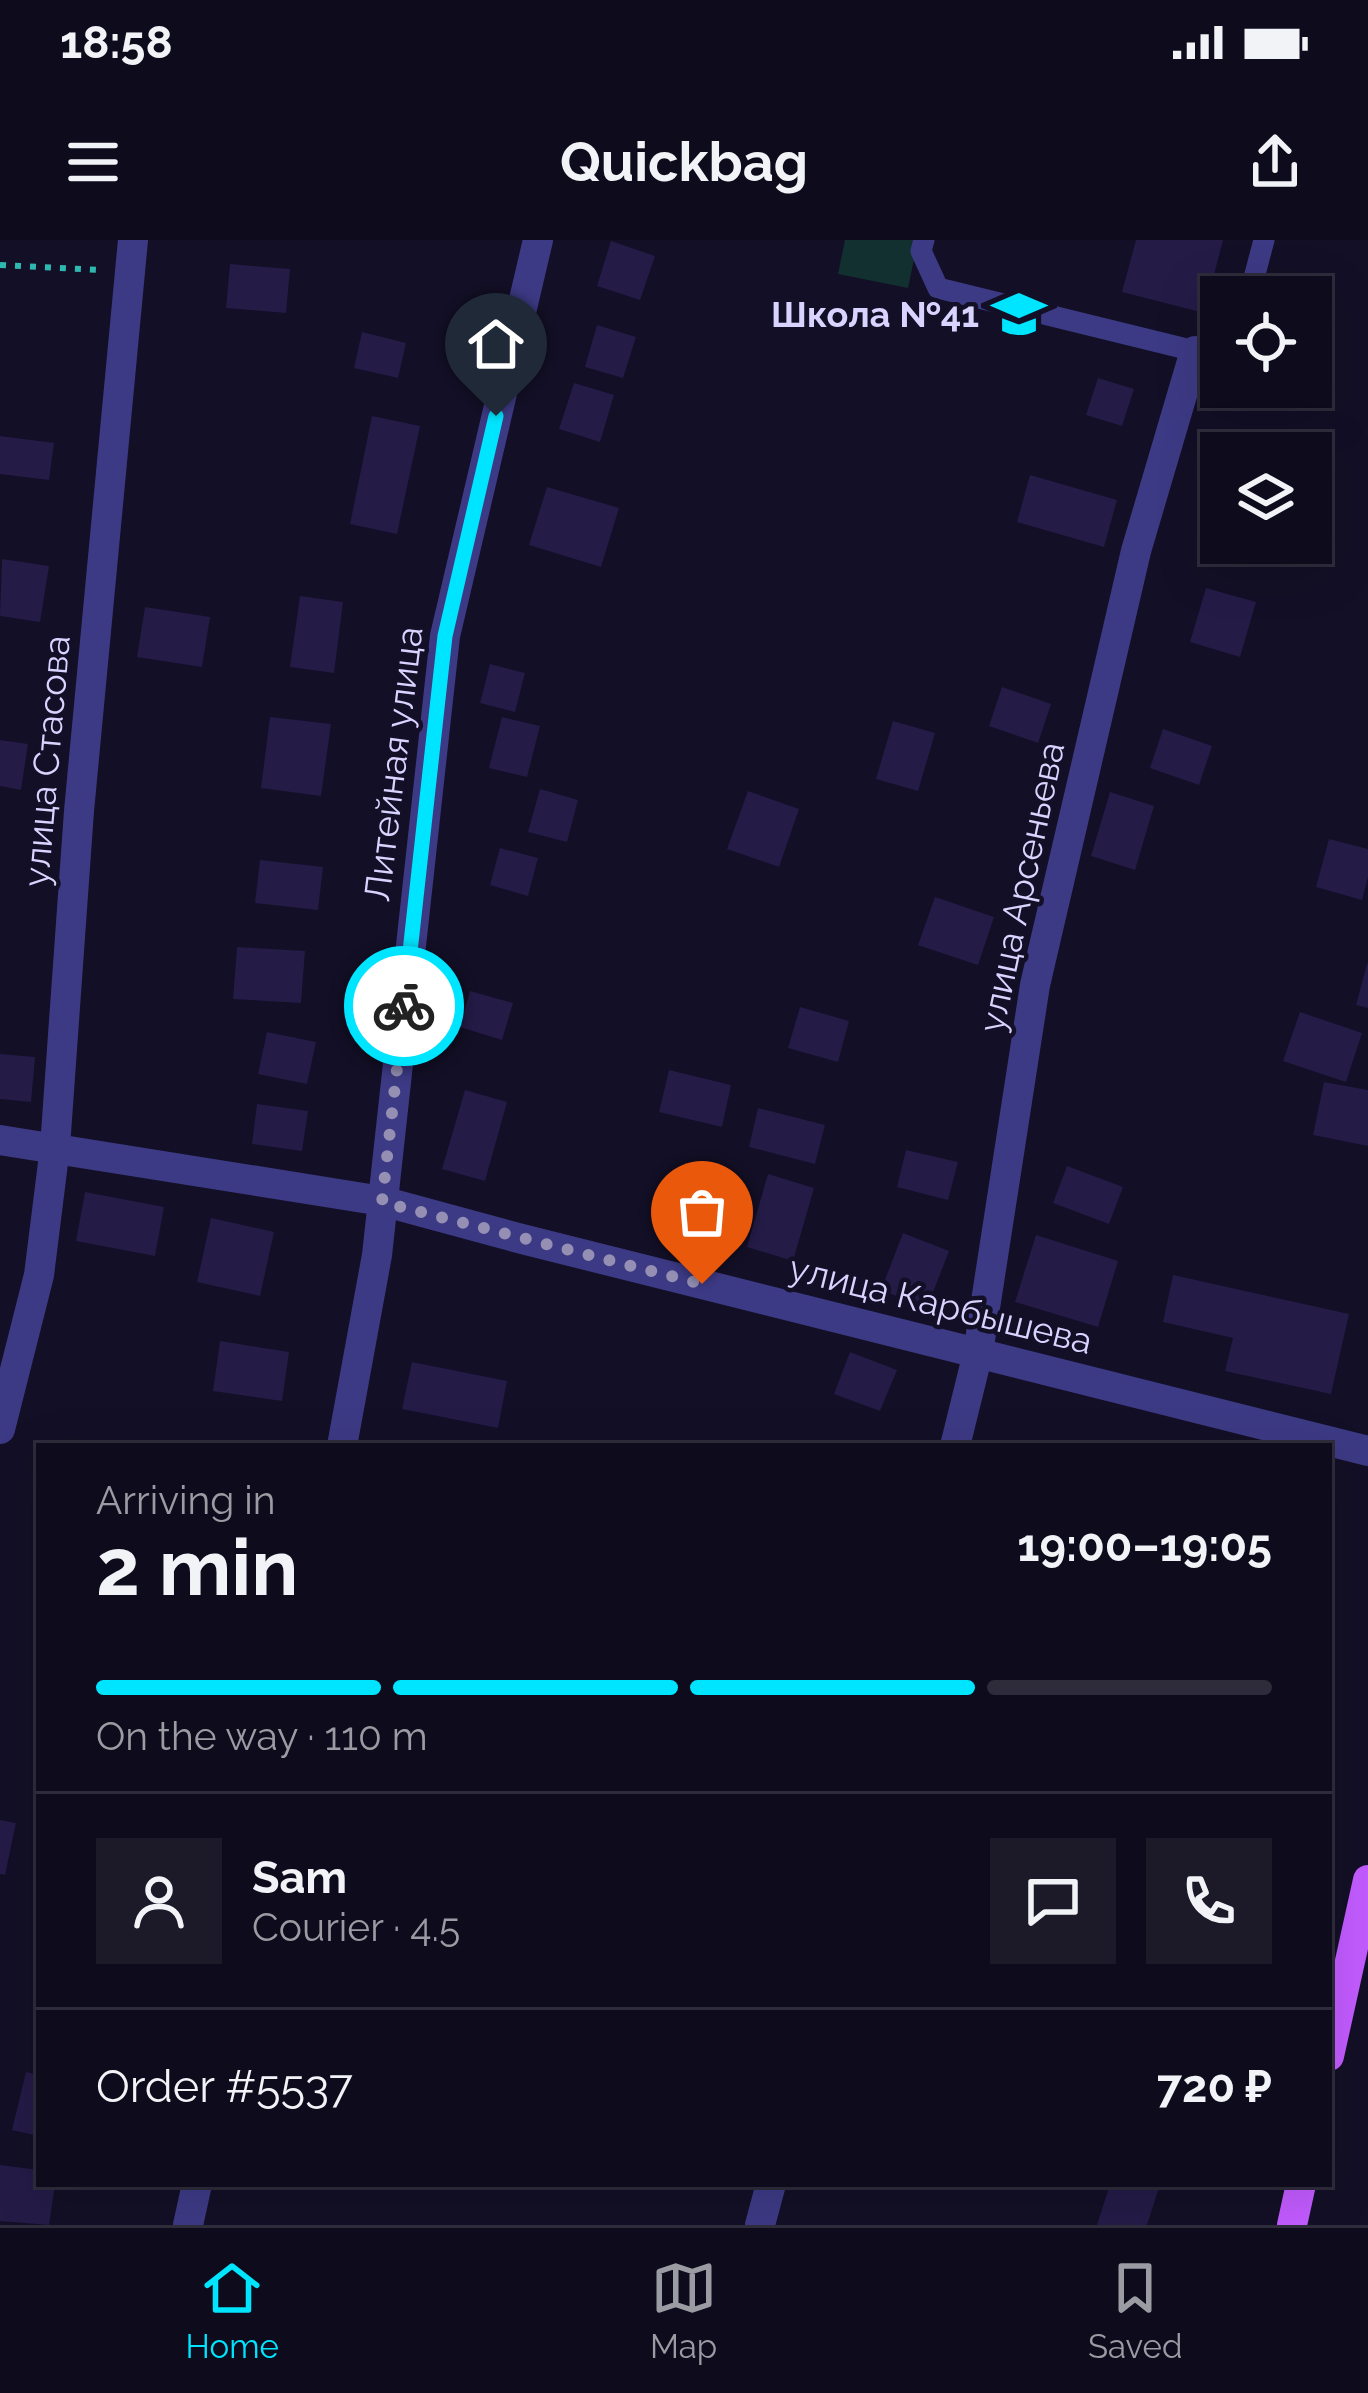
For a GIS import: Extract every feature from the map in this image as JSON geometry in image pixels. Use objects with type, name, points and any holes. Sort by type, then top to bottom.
[{"type":"main road","points":[[1332,2042],[1368,1880]]},
{"type":"main road","points":[[1292,2225],[1299,2187]]},
{"type":"street","name":"Литейная улица","points":[[343,1443],[377,1255],[445,636],[538,240]]},
{"type":"street","name":"улица Стасова","points":[[0,1429],[39,1275],[55,1147],[79,811],[131,255]]},
{"type":"street","name":"улица Арсеньева","points":[[956,1443],[978,1353],[1035,985],[1136,551],[1200,371]]},
{"type":"street","name":"улица Карбышева","points":[[0,1140],[382,1202],[1368,1451]]},
{"type":"street","points":[[188,2225],[196,2187]]},
{"type":"street","points":[[760,2225],[770,2187]]},
{"type":"lane","points":[[924,240],[922,250],[938,288],[1200,347]]},
{"type":"lane","points":[[1255,276],[1264,240]]},
{"type":"path","points":[[0,266],[131,255]]},
{"type":"green space","points":[[845,240],[918,240],[908,288],[838,274]]},
{"type":"building","points":[[1136,240],[1223,240],[1214,276],[1200,276],[1200,312],[1122,292]]},
{"type":"building","points":[[611,241],[655,256],[640,300],[597,286]]},
{"type":"building","points":[[230,264],[290,269],[286,313],[226,308]]},
{"type":"building","points":[[597,325],[636,337],[623,378],[585,367]]},
{"type":"building","points":[[362,332],[406,343],[398,378],[354,368]]},
{"type":"building","points":[[1098,378],[1134,389],[1122,426],[1086,415]]},
{"type":"building","points":[[574,383],[614,395],[600,442],[559,429]]},
{"type":"building","points":[[372,416],[420,426],[397,534],[350,524]]},
{"type":"building","points":[[0,436],[54,443],[49,480],[0,474]]},
{"type":"building","points":[[1030,475],[1117,500],[1104,547],[1017,522]]},
{"type":"building","points":[[547,487],[619,508],[601,567],[529,545]]},
{"type":"building","points":[[2,559],[49,566],[40,622],[0,616]]},
{"type":"building","points":[[1206,588],[1256,602],[1240,657],[1190,642]]},
{"type":"building","points":[[300,596],[343,602],[334,673],[290,667]]},
{"type":"building","points":[[145,607],[210,617],[202,667],[137,657]]},
{"type":"building","points":[[490,664],[525,673],[515,712],[480,703]]},
{"type":"building","points":[[1002,687],[1051,704],[1038,743],[989,726]]},
{"type":"building","points":[[270,717],[331,724],[321,796],[261,788]]},
{"type":"building","points":[[502,717],[540,726],[527,777],[489,768]]},
{"type":"building","points":[[893,721],[935,733],[918,791],[876,779]]},
{"type":"building","points":[[1163,729],[1212,746],[1199,785],[1150,768]]},
{"type":"building","points":[[0,740],[28,744],[21,790],[0,786]]},
{"type":"building","points":[[540,789],[578,800],[567,842],[528,832]]},
{"type":"building","points":[[748,791],[799,809],[779,867],[727,849]]},
{"type":"building","points":[[1110,792],[1154,806],[1135,870],[1091,856]]},
{"type":"building","points":[[1329,839],[1368,849],[1362,900],[1316,887]]},
{"type":"building","points":[[500,848],[538,858],[528,896],[490,885]]},
{"type":"building","points":[[260,860],[323,867],[318,910],[255,903]]},
{"type":"building","points":[[935,897],[994,917],[978,965],[918,945]]},
{"type":"building","points":[[237,947],[305,951],[301,1003],[233,999]]},
{"type":"building","points":[[1368,964],[1368,1008],[1356,1005]]},
{"type":"building","points":[[470,991],[513,1003],[502,1040],[460,1027]]},
{"type":"building","points":[[800,1007],[849,1021],[838,1062],[788,1048]]},
{"type":"building","points":[[1300,1012],[1362,1033],[1346,1082],[1283,1061]]},
{"type":"building","points":[[267,1032],[316,1042],[307,1084],[258,1074]]},
{"type":"building","points":[[0,1054],[35,1057],[31,1102],[0,1099]]},
{"type":"building","points":[[669,1070],[731,1085],[722,1127],[659,1112]]},
{"type":"building","points":[[1324,1082],[1368,1090],[1368,1146],[1313,1135]]},
{"type":"building","points":[[465,1090],[507,1102],[485,1181],[442,1169]]},
{"type":"building","points":[[257,1104],[308,1111],[302,1151],[252,1144]]},
{"type":"building","points":[[758,1108],[825,1125],[815,1164],[749,1147]]},
{"type":"building","points":[[906,1150],[958,1162],[948,1200],[897,1187]]},
{"type":"building","points":[[1067,1166],[1123,1187],[1109,1224],[1053,1203]]},
{"type":"building","points":[[768,1174],[814,1188],[793,1261],[747,1247]]},
{"type":"building","points":[[85,1192],[164,1207],[155,1256],[76,1241]]},
{"type":"building","points":[[211,1218],[274,1232],[260,1296],[197,1282]]},
{"type":"building","points":[[903,1233],[949,1251],[927,1308],[881,1290]]},
{"type":"building","points":[[1036,1235],[1118,1261],[1098,1327],[1015,1302]]},
{"type":"building","points":[[1173,1275],[1349,1314],[1331,1394],[1225,1371],[1233,1338],[1163,1322]]},
{"type":"building","points":[[220,1341],[289,1352],[282,1401],[213,1391]]},
{"type":"building","points":[[850,1352],[897,1370],[880,1411],[834,1394]]},
{"type":"building","points":[[412,1362],[507,1381],[498,1428],[402,1409]]},
{"type":"building","points":[[0,1820],[16,1823],[5,1875],[0,1874]]},
{"type":"building","points":[[26,2072],[36,2074],[36,2135],[12,2130]]},
{"type":"building","points":[[0,2165],[36,2170],[36,2187],[55,2187],[49,2225],[0,2221]]},
{"type":"building","points":[[1109,2187],[1159,2187],[1147,2225],[1097,2225]]},
{"type":"way so far","points":[[404,1006],[382,1202],[702,1284]]},
{"type":"place","name":"Школа №41","points":[[1019,314]]},
{"type":"route","points":[[404,1006],[445,636],[496,416]]}]
